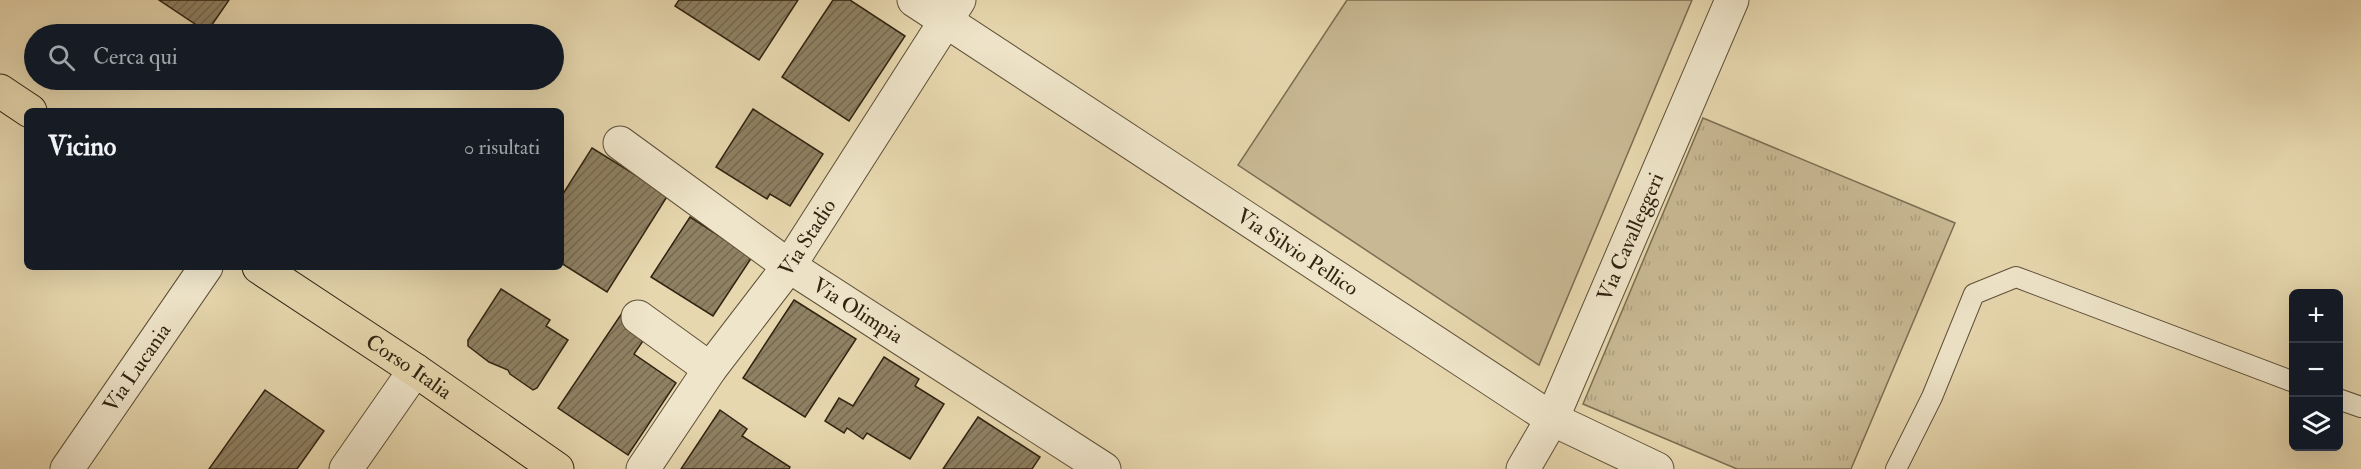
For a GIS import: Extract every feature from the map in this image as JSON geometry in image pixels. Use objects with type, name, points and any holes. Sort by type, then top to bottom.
[{"type":"main road","points":[[0,91],[26,108]]},
{"type":"main road","name":"Corso Italia","points":[[264,270],[416,370],[557,469]]},
{"type":"street","name":"Via Silvio Pellico","points":[[914,0],[952,10],[1552,419],[1657,469]]},
{"type":"street","name":"Via Cavalleggeri","points":[[1523,469],[1552,419],[1732,0]]},
{"type":"street","name":"Via Stadio","points":[[643,469],[710,369],[789,266],[952,10]]},
{"type":"street","name":"Via Olimpia","points":[[620,143],[789,266],[1104,469]]},
{"type":"street","name":"Via Lucania","points":[[67,469],[204,270]]},
{"type":"street","points":[[638,318],[710,369]]},
{"type":"street","points":[[346,469],[416,370]]},
{"type":"lane","points":[[1896,469],[1932,397],[1974,294],[2016,277],[2289,379]]},
{"type":"lane","points":[[2343,401],[2361,407]]},
{"type":"green space","points":[[1347,0],[1692,0],[1539,365],[1238,165]]},
{"type":"green space","points":[[1703,118],[1955,223],[1851,469],[1737,469],[1583,404]]},
{"type":"building","points":[[159,0],[229,0],[212,24],[195,24]]},
{"type":"building","points":[[679,0],[798,0],[759,60],[675,6]]},
{"type":"building","points":[[833,0],[850,0],[905,36],[849,121],[782,77]]},
{"type":"building","points":[[753,109],[823,154],[790,206],[770,194],[767,199],[716,167]]},
{"type":"building","points":[[592,148],[668,195],[607,292],[564,265],[564,192]]},
{"type":"building","points":[[690,217],[752,257],[713,316],[651,277]]},
{"type":"building","points":[[501,289],[550,320],[546,326],[568,340],[537,388],[533,390],[510,374],[508,370],[489,362],[468,346],[468,340]]},
{"type":"building","points":[[794,300],[856,339],[805,417],[743,378]]},
{"type":"building","points":[[622,313],[649,332],[634,354],[676,383],[628,455],[558,408]]},
{"type":"building","points":[[884,357],[919,379],[915,386],[944,404],[910,459],[867,433],[863,439],[847,428],[844,433],[825,421],[839,398],[853,406]]},
{"type":"building","points":[[265,390],[324,431],[297,469],[209,469]]},
{"type":"building","points":[[720,410],[747,429],[742,436],[790,467],[789,469],[681,469]]},
{"type":"building","points":[[978,417],[1040,457],[1032,469],[943,469]]}]
